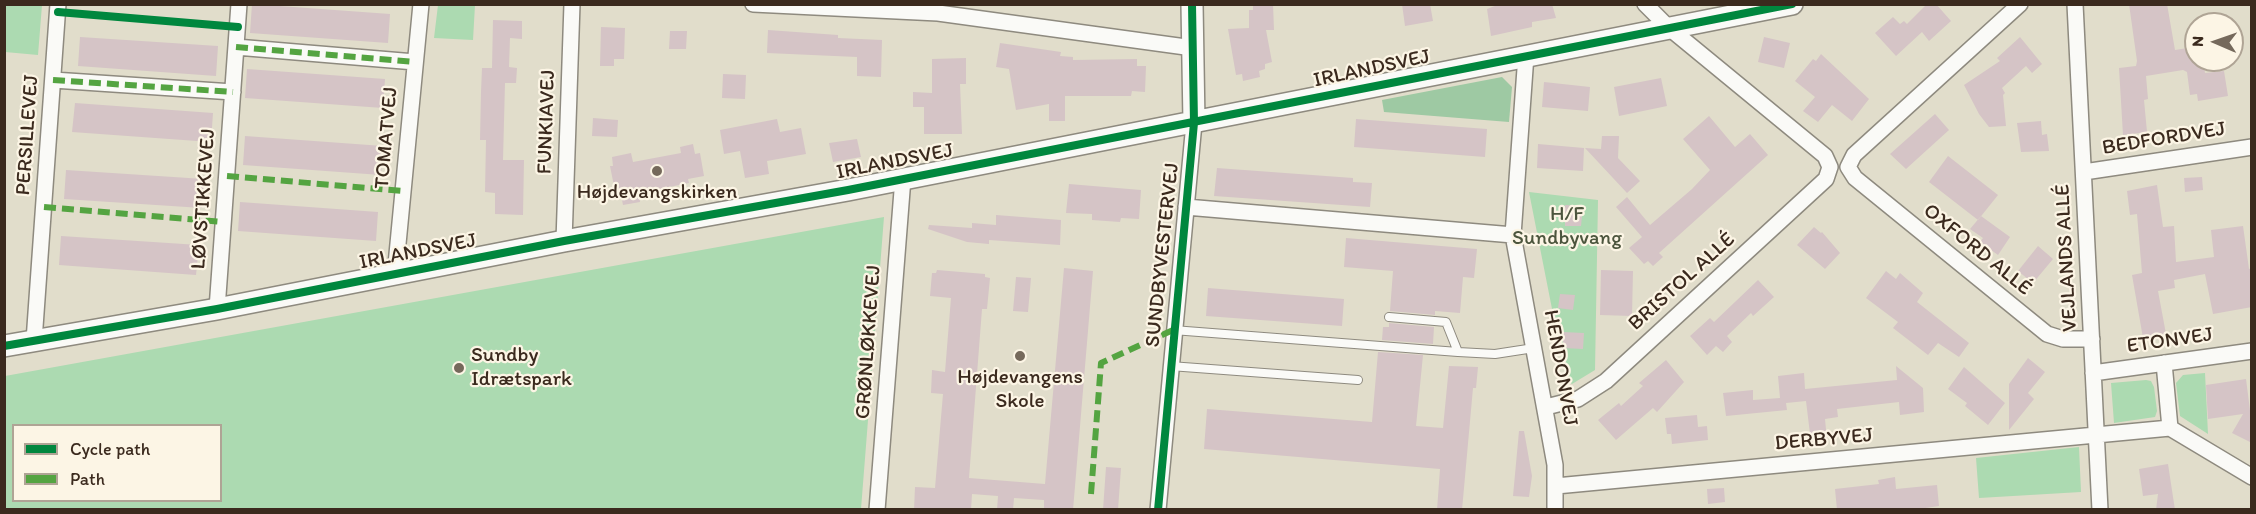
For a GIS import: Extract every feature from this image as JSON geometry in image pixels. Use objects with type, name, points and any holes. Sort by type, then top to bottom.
[{"type":"street","name":"PERSILLEVEJ","points":[[34,341],[58,4]]},
{"type":"street","name":"LØVSTIKKEVEJ","points":[[217,309],[239,4]]},
{"type":"street","name":"TOMATVEJ","points":[[395,275],[421,4]]},
{"type":"street","name":"FUNKIAVEJ","points":[[564,241],[572,4]]},
{"type":"street","points":[[753,4],[938,13],[1193,48]]},
{"type":"street","name":"SUNDBYVESTERVEJ","points":[[1158,510],[1194,123],[1192,4]]},
{"type":"street","points":[[1645,4],[1668,27]]},
{"type":"street","name":"IRLANDSVEJ","points":[[4,346],[217,309],[564,241],[1194,123],[1791,4]]},
{"type":"street","name":"OXFORD ALLÉ","points":[[2020,4],[1854,155],[1848,167],[1855,178],[2047,334],[2063,339],[2092,339]]},
{"type":"street","name":"VEJLANDS ALLÉ","points":[[2075,4],[2100,510]]},
{"type":"street","name":"BRISTOL ALLÉ","points":[[1546,407],[1578,399],[1606,381],[1826,180],[1830,167],[1825,156],[1668,27]]},
{"type":"street","points":[[236,47],[415,62]]},
{"type":"street","name":"HENDONVEJ","points":[[1526,55],[1513,235],[1546,407],[1556,486],[1555,510]]},
{"type":"street","points":[[53,80],[233,92]]},
{"type":"street","name":"BEDFORDVEJ","points":[[2084,172],[2252,147]]},
{"type":"street","name":"GRØNLØKKEVEJ","points":[[877,510],[903,178]]},
{"type":"street","name":"SUNDBYVESTERVEJ","points":[[1186,207],[1513,235]]},
{"type":"street","name":"ETONVEJ","points":[[2093,373],[2252,351]]},
{"type":"street","points":[[2164,363],[2170,428]]},
{"type":"street","points":[[2096,437],[2170,428],[2252,477]]},
{"type":"street","name":"DERBYVEJ","points":[[1556,486],[2096,437]]},
{"type":"lane","points":[[1389,317],[1446,322],[1458,352]]},
{"type":"lane","name":"SUNDBYVESTERVEJ","points":[[1173,330],[1495,354],[1535,347]]},
{"type":"lane","points":[[1170,366],[1358,380]]},
{"type":"green space","points":[[4,5],[42,5],[38,55],[5,52]]},
{"type":"green space","points":[[438,5],[475,5],[473,40],[434,38]]},
{"type":"green space","points":[[1502,77],[1512,87],[1509,122],[1384,112],[1382,100]]},
{"type":"green space","name":"H/F Sundbyvang","points":[[1529,192],[1598,200],[1595,370],[1572,384],[1566,380]]},
{"type":"green space","name":"Sundby Idrætspark","points":[[884,217],[861,509],[5,509],[5,376]]},
{"type":"green space","points":[[2205,373],[2208,434],[2180,416],[2176,383],[2183,375]]},
{"type":"green space","points":[[2151,381],[2154,387],[2157,411],[2155,417],[2114,423],[2111,383]]},
{"type":"green space","points":[[2079,447],[2081,492],[1979,498],[1976,458]]},
{"type":"building","points":[[252,4],[390,14],[388,43],[250,33]]},
{"type":"building","points":[[1253,4],[1273,4],[1274,30],[1266,30],[1272,62],[1265,64],[1265,69],[1259,71],[1260,77],[1243,81],[1242,74],[1236,75],[1228,29],[1249,28],[1249,10],[1253,10]]},
{"type":"building","points":[[1402,4],[1430,4],[1433,21],[1405,26]]},
{"type":"building","points":[[1500,4],[1552,4],[1556,18],[1532,22],[1532,27],[1491,36],[1487,9]]},
{"type":"building","points":[[1927,4],[1936,4],[1951,21],[1929,41],[1922,32],[1896,56],[1875,33],[1893,17],[1900,24],[1904,21],[1907,24]]},
{"type":"building","points":[[2129,4],[2167,4],[2175,50],[2184,49],[2184,70],[2146,76],[2148,99],[2144,100],[2147,132],[2123,135],[2119,68],[2136,66]]},
{"type":"building","points":[[493,20],[522,21],[522,39],[510,38],[509,67],[517,68],[516,83],[505,83],[503,160],[524,160],[523,215],[495,214],[495,193],[485,192],[486,140],[480,140],[482,68],[492,68]]},
{"type":"building","points":[[601,27],[625,28],[624,59],[614,59],[614,66],[600,66]]},
{"type":"building","points":[[768,30],[838,35],[838,38],[882,40],[881,77],[857,76],[857,57],[767,53]]},
{"type":"building","points":[[670,31],[687,31],[686,49],[669,49]]},
{"type":"building","points":[[80,37],[218,46],[216,76],[78,66]]},
{"type":"building","points":[[1764,37],[1790,43],[1784,68],[1758,62]]},
{"type":"building","points":[[2020,37],[2042,64],[2032,73],[2026,66],[2002,88],[2005,93],[2003,95],[2006,126],[1989,127],[1979,114],[1964,85],[2000,61],[1997,58]]},
{"type":"building","points":[[1000,43],[1061,52],[1060,56],[1073,57],[1073,60],[1137,59],[1137,66],[1146,66],[1145,92],[1132,91],[1131,96],[1065,96],[1065,121],[1049,121],[1049,104],[1016,110],[1009,69],[996,67]]},
{"type":"building","points":[[1821,54],[1869,99],[1852,121],[1832,105],[1818,122],[1803,111],[1815,97],[1795,81],[1813,59],[1816,61]]},
{"type":"building","points":[[966,58],[966,84],[960,84],[962,134],[924,134],[924,107],[913,107],[913,92],[932,93],[932,59]]},
{"type":"building","points":[[247,69],[385,79],[383,108],[245,98]]},
{"type":"building","points":[[2187,72],[2224,72],[2228,96],[2198,101],[2197,94],[2190,95]]},
{"type":"building","points":[[723,74],[746,75],[745,99],[722,98]]},
{"type":"building","points":[[1661,78],[1667,106],[1619,116],[1614,87]]},
{"type":"building","points":[[1544,82],[1590,87],[1588,111],[1542,107]]},
{"type":"building","points":[[75,103],[213,113],[211,142],[72,132]]},
{"type":"building","points":[[1935,114],[1949,130],[1906,169],[1890,154]]},
{"type":"building","points":[[1709,116],[1735,147],[1750,134],[1768,155],[1659,253],[1663,257],[1653,266],[1648,261],[1644,264],[1629,248],[1642,237],[1616,207],[1627,197],[1650,225],[1692,189],[1710,170],[1683,139]]},
{"type":"building","points":[[593,118],[618,120],[617,137],[592,136]]},
{"type":"building","points":[[777,119],[780,132],[801,128],[806,154],[767,161],[769,174],[745,178],[740,151],[724,154],[720,130]]},
{"type":"building","points":[[1356,119],[1487,129],[1485,157],[1354,147]]},
{"type":"building","points":[[2041,121],[2042,135],[2047,134],[2049,151],[2021,152],[2017,123]]},
{"type":"building","points":[[245,136],[383,146],[381,175],[243,165]]},
{"type":"building","points":[[1602,136],[1619,136],[1618,158],[1640,181],[1627,193],[1585,148],[1601,149]]},
{"type":"building","points":[[857,139],[861,157],[833,162],[829,143]]},
{"type":"building","name":"Højdevangskirken","points":[[693,144],[695,154],[700,153],[704,176],[688,179],[689,183],[639,193],[640,202],[623,205],[621,195],[616,196],[610,166],[613,166],[612,157],[631,153],[633,162],[681,153],[680,147]]},
{"type":"building","points":[[1538,144],[1584,148],[1583,171],[1537,168]]},
{"type":"building","points":[[1948,156],[1998,195],[1978,220],[1929,182]]},
{"type":"building","points":[[1217,168],[1353,178],[1353,182],[1372,183],[1370,207],[1214,196]]},
{"type":"building","points":[[66,170],[204,179],[202,208],[64,199]]},
{"type":"building","points":[[2202,177],[2203,190],[2185,192],[2184,178]]},
{"type":"building","points":[[1069,184],[1141,190],[1139,219],[1121,218],[1120,222],[1092,220],[1092,214],[1066,213]]},
{"type":"building","points":[[2157,185],[2163,227],[2174,226],[2176,262],[2214,257],[2211,230],[2243,226],[2249,269],[2252,268],[2252,307],[2213,314],[2205,274],[2174,280],[2175,288],[2158,291],[2166,334],[2143,338],[2132,275],[2142,273],[2137,214],[2130,215],[2127,191]]},
{"type":"building","points":[[240,202],[378,212],[376,241],[238,231]]},
{"type":"building","points":[[1565,205],[1583,206],[1581,226],[1565,226]]},
{"type":"building","points":[[996,215],[1061,220],[1060,245],[989,240],[989,244],[967,242],[928,229],[929,225],[972,228],[972,223],[996,225]]},
{"type":"building","points":[[1981,216],[2010,237],[1998,255],[1980,242],[1983,238],[1970,229]]},
{"type":"building","points":[[1814,227],[1822,232],[1840,253],[1825,269],[1797,245]]},
{"type":"building","points":[[61,236],[199,245],[196,275],[59,265]]},
{"type":"building","points":[[1346,238],[1477,249],[1474,278],[1463,277],[1460,313],[1435,311],[1435,315],[1390,311],[1393,271],[1344,267]]},
{"type":"building","points":[[2038,246],[2053,259],[2033,283],[2018,271]]},
{"type":"building","points":[[1064,268],[1093,271],[1073,510],[1044,510],[1044,500],[1014,498],[1013,510],[997,510],[998,496],[972,494],[971,510],[914,510],[915,487],[935,488],[943,394],[931,393],[932,370],[945,372],[951,298],[930,296],[932,273],[936,273],[937,270],[985,274],[985,277],[990,278],[987,309],[982,309],[969,478],[1045,484]]},
{"type":"building","points":[[1601,270],[1633,271],[1632,316],[1600,315]]},
{"type":"building","points":[[1886,271],[1896,279],[1900,273],[1923,293],[1917,302],[1969,343],[1959,357],[1938,343],[1928,355],[1893,328],[1898,322],[1866,298]]},
{"type":"building","points":[[1016,277],[1031,278],[1028,312],[1013,311]]},
{"type":"building","points":[[1758,280],[1774,297],[1753,316],[1751,313],[1727,336],[1732,342],[1723,352],[1716,346],[1707,355],[1690,336],[1710,318],[1714,322]]},
{"type":"building","points":[[1208,288],[1344,299],[1342,326],[1206,316]]},
{"type":"building","points":[[1560,294],[1575,295],[1573,310],[1558,308]]},
{"type":"building","points":[[1389,323],[1434,327],[1433,344],[1382,340],[1383,327],[1389,327]]},
{"type":"building","points":[[1563,332],[1584,333],[1583,349],[1563,348]]},
{"type":"building","points":[[1378,352],[1423,355],[1416,426],[1443,428],[1449,366],[1478,367],[1476,388],[1473,388],[1462,510],[1437,510],[1440,469],[1204,449],[1207,409],[1372,422]]},
{"type":"building","points":[[2028,358],[2045,372],[2028,393],[2034,399],[2009,430],[2009,384]]},
{"type":"building","points":[[1666,360],[1684,382],[1657,412],[1653,408],[1616,440],[1598,420],[1619,403],[1621,406],[1643,386],[1639,383]]},
{"type":"building","points":[[1896,366],[1923,388],[1924,412],[1900,415],[1899,402],[1837,409],[1838,417],[1825,419],[1827,440],[1811,442],[1806,401],[1786,403],[1787,410],[1726,416],[1723,393],[1753,390],[1753,400],[1780,398],[1778,376],[1804,373],[1805,389],[1897,380]]},
{"type":"building","points":[[1964,367],[2005,403],[1988,425],[1965,406],[1967,403],[1948,389]]},
{"type":"building","points":[[2246,379],[2252,443],[2232,433],[2243,414],[2208,419],[2206,385]]},
{"type":"building","points":[[1697,415],[1698,427],[1707,426],[1708,440],[1672,444],[1671,434],[1667,434],[1665,418]]},
{"type":"building","points":[[1519,431],[1524,431],[1532,476],[1529,497],[1513,496]]},
{"type":"building","points":[[2168,464],[2175,510],[2156,510],[2158,494],[2143,496],[2139,469]]},
{"type":"building","points":[[1106,467],[1121,468],[1118,510],[1103,510]]},
{"type":"building","points":[[1895,477],[1896,489],[1937,485],[1939,506],[1912,510],[1837,510],[1835,489],[1879,484],[1878,480]]},
{"type":"building","points":[[1724,488],[1725,502],[1708,504],[1707,489]]},
{"type":"marked path","points":[[236,47],[415,62]]},
{"type":"marked path","points":[[53,80],[233,92]]},
{"type":"marked path","points":[[227,176],[403,191]]},
{"type":"marked path","points":[[44,207],[223,222]]},
{"type":"marked path","points":[[1091,494],[1101,363],[1173,330]]},
{"type":"cycle path","points":[[1158,510],[1194,123],[1192,4]]},
{"type":"cycle path","points":[[4,346],[217,309],[564,241],[848,190],[1792,4]]},
{"type":"cycle path","points":[[58,12],[238,27]]},
{"type":"place","name":"Højdevangskirken","points":[[657,171]]},
{"type":"place","name":"Højdevangens Skole","points":[[1020,356]]},
{"type":"place","name":"Sundby Idrætspark","points":[[459,368]]}]
